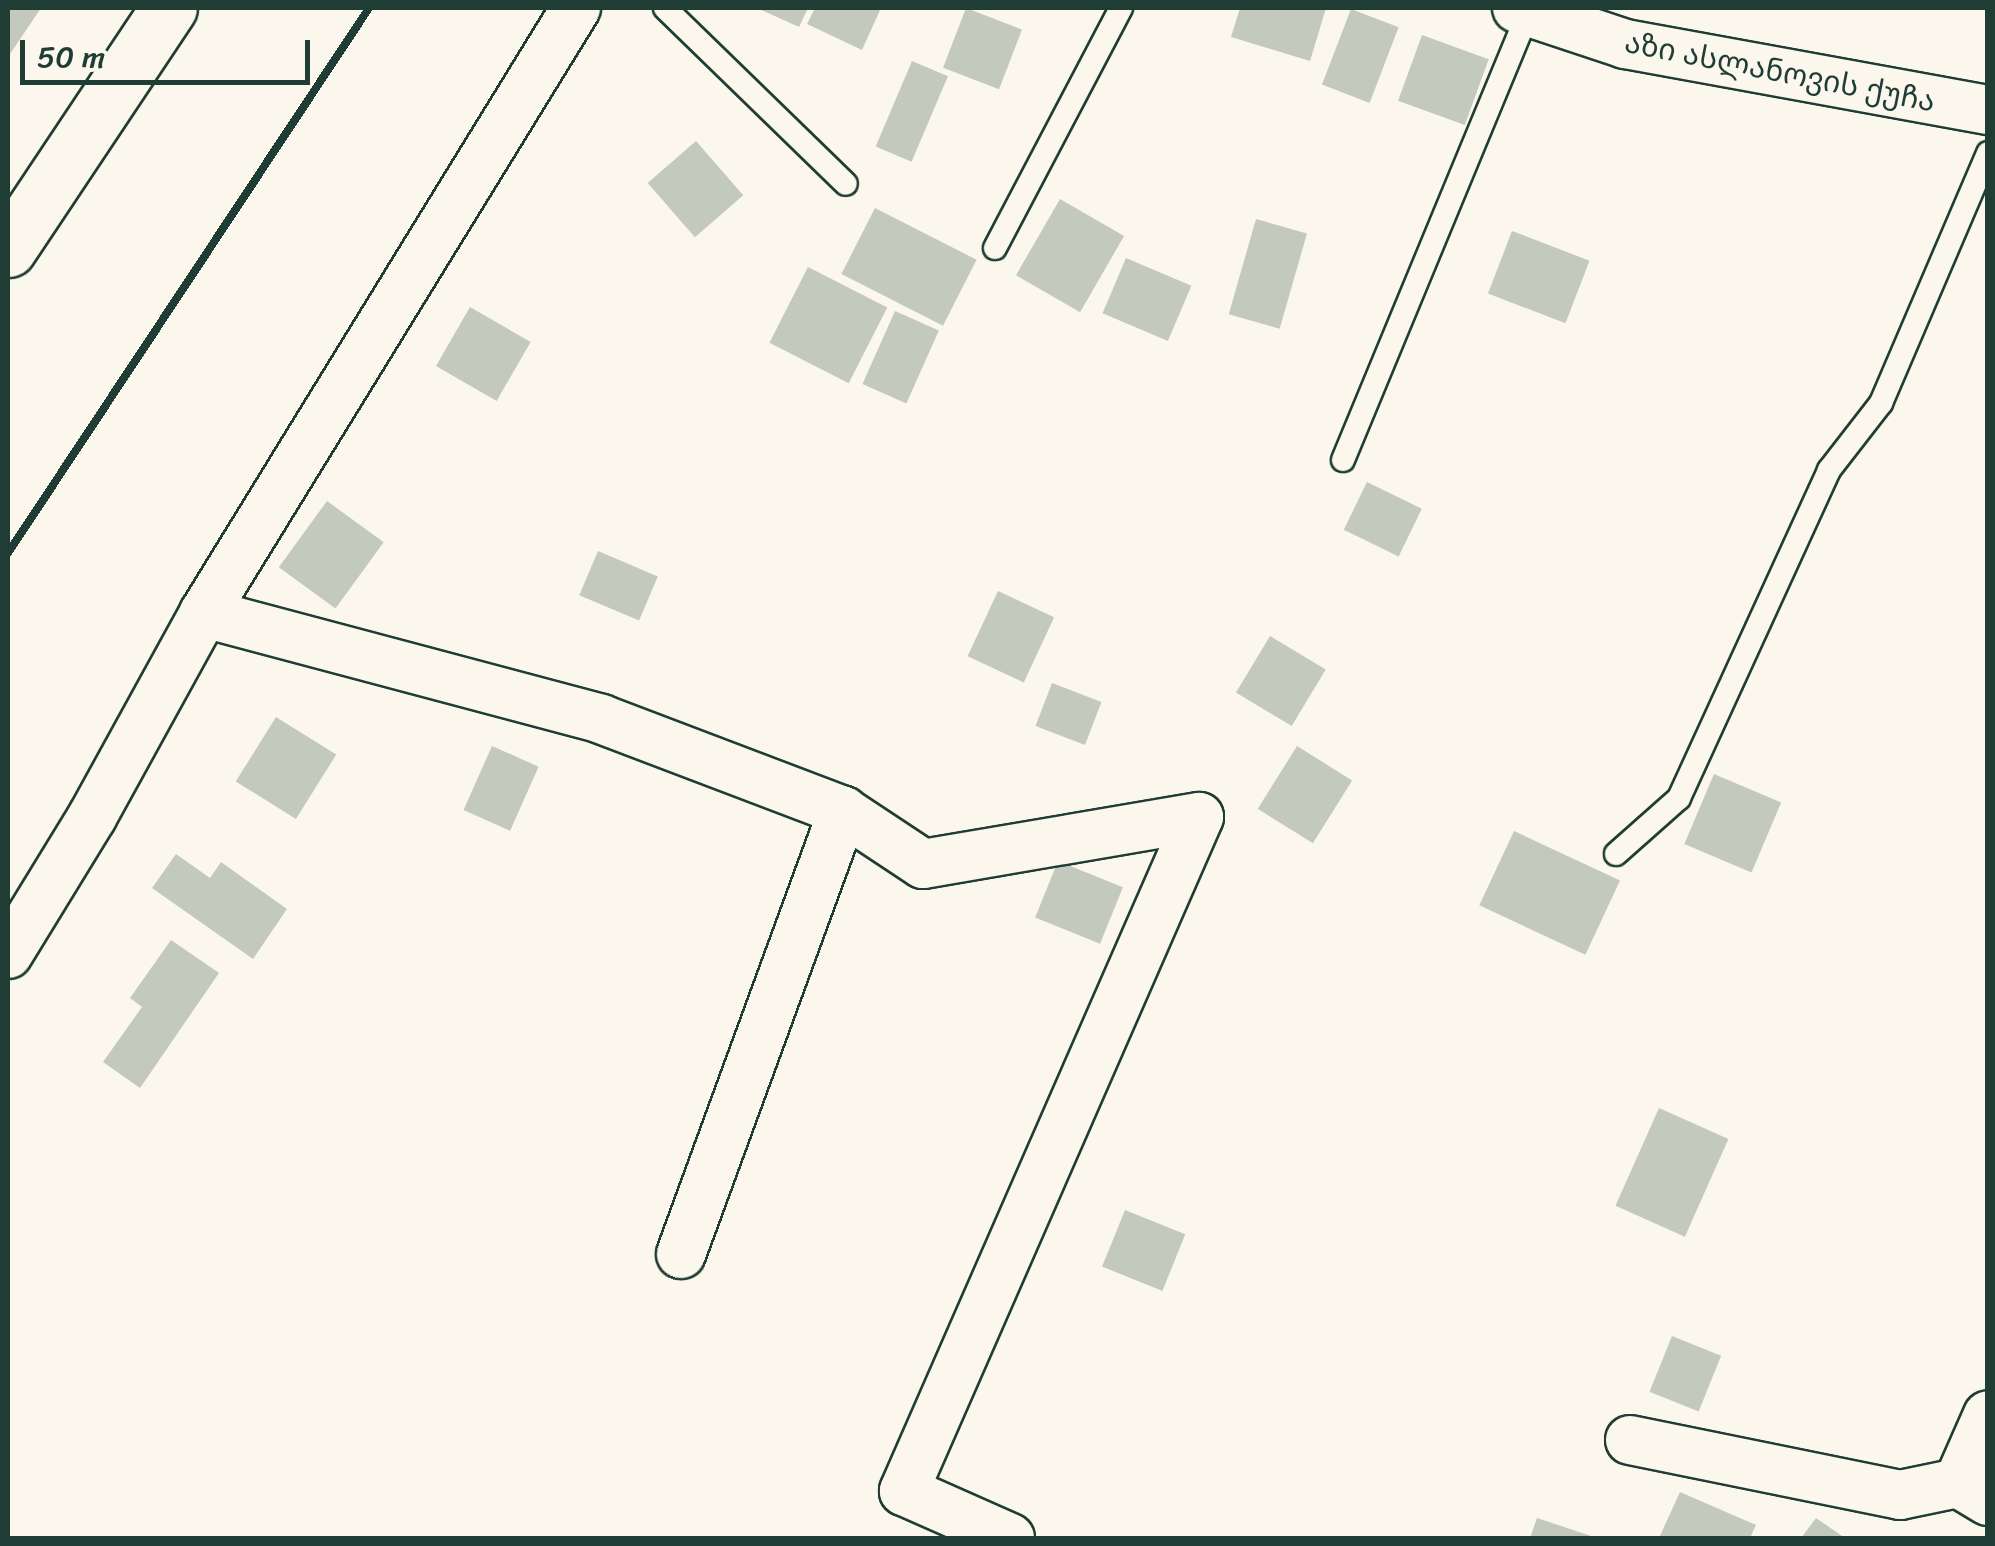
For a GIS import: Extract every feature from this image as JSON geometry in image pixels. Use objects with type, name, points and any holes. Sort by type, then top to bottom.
[{"type":"highway","points":[[8,249],[169,8]]},
{"type":"street","points":[[8,954],[204,613],[576,8]]},
{"type":"street","name":"აზი ასლანოვის ქუჩა","points":[[1523,10],[1625,44],[1988,110]]},
{"type":"street","points":[[204,613],[601,719],[843,811],[923,864],[1199,817],[904,1492],[1010,1538]]},
{"type":"street","points":[[681,1254],[843,811]]},
{"type":"street","points":[[1630,1440],[1900,1495],[1973,1492],[1988,1415]]},
{"type":"lane","points":[[665,8],[846,184]]},
{"type":"lane","points":[[995,248],[1122,8]]},
{"type":"lane","points":[[1343,460],[1523,10]]},
{"type":"lane","points":[[1616,854],[1679,798],[1829,470],[1881,403],[1988,153]]},
{"type":"building","points":[[8,8],[41,8],[8,57]]},
{"type":"building","points":[[757,8],[808,8],[799,27]]},
{"type":"building","points":[[815,8],[881,8],[862,50],[807,24]]},
{"type":"building","points":[[966,8],[1022,30],[999,89],[943,68]]},
{"type":"building","points":[[1240,8],[1326,8],[1310,61],[1231,37]]},
{"type":"building","points":[[1351,9],[1399,27],[1370,103],[1322,85]]},
{"type":"building","points":[[1422,35],[1489,59],[1465,125],[1398,101]]},
{"type":"building","points":[[912,61],[948,76],[912,162],[876,147]]},
{"type":"building","points":[[696,141],[743,195],[695,237],[648,183]]},
{"type":"building","points":[[1060,199],[1124,236],[1080,312],[1016,275]]},
{"type":"building","points":[[875,208],[977,260],[943,326],[841,274]]},
{"type":"building","points":[[1256,219],[1307,234],[1280,329],[1229,314]]},
{"type":"building","points":[[1512,231],[1589,261],[1565,323],[1488,294]]},
{"type":"building","points":[[1126,258],[1191,286],[1168,341],[1103,313]]},
{"type":"building","points":[[808,267],[887,307],[849,383],[769,343]]},
{"type":"building","points":[[470,307],[531,342],[497,401],[436,366]]},
{"type":"building","points":[[895,311],[939,331],[906,404],[862,384]]},
{"type":"building","points":[[1367,482],[1422,509],[1399,556],[1344,530]]},
{"type":"building","points":[[327,501],[384,542],[335,608],[279,567]]},
{"type":"building","points":[[598,551],[658,576],[639,621],[579,595]]},
{"type":"building","points":[[998,591],[1054,617],[1024,682],[968,656]]},
{"type":"building","points":[[1270,636],[1326,669],[1292,726],[1236,693]]},
{"type":"building","points":[[1052,683],[1101,702],[1085,745],[1036,726]]},
{"type":"building","points":[[276,717],[336,755],[296,819],[236,781]]},
{"type":"building","points":[[492,746],[539,767],[510,831],[464,810]]},
{"type":"building","points":[[1297,746],[1352,780],[1313,843],[1258,809]]},
{"type":"building","points":[[1714,774],[1781,803],[1752,872],[1684,844]]},
{"type":"building","points":[[1514,831],[1620,880],[1585,955],[1479,905]]},
{"type":"building","points":[[176,854],[210,878],[221,862],[287,909],[253,959],[152,888]]},
{"type":"building","points":[[1058,861],[1123,887],[1100,944],[1035,918]]},
{"type":"building","points":[[171,940],[219,973],[140,1088],[103,1062],[142,1007],[130,998]]},
{"type":"building","points":[[1659,1108],[1728,1139],[1685,1237],[1615,1206]]},
{"type":"building","points":[[1125,1210],[1185,1234],[1162,1291],[1102,1267]]},
{"type":"building","points":[[1672,1336],[1721,1356],[1699,1411],[1650,1392]]},
{"type":"building","points":[[1680,1492],[1756,1525],[1750,1538],[1659,1538]]},
{"type":"building","points":[[1537,1518],[1597,1538],[1530,1538]]},
{"type":"building","points":[[1816,1518],[1845,1538],[1801,1538]]},
{"type":"railway","points":[[8,553],[369,8]]}]
